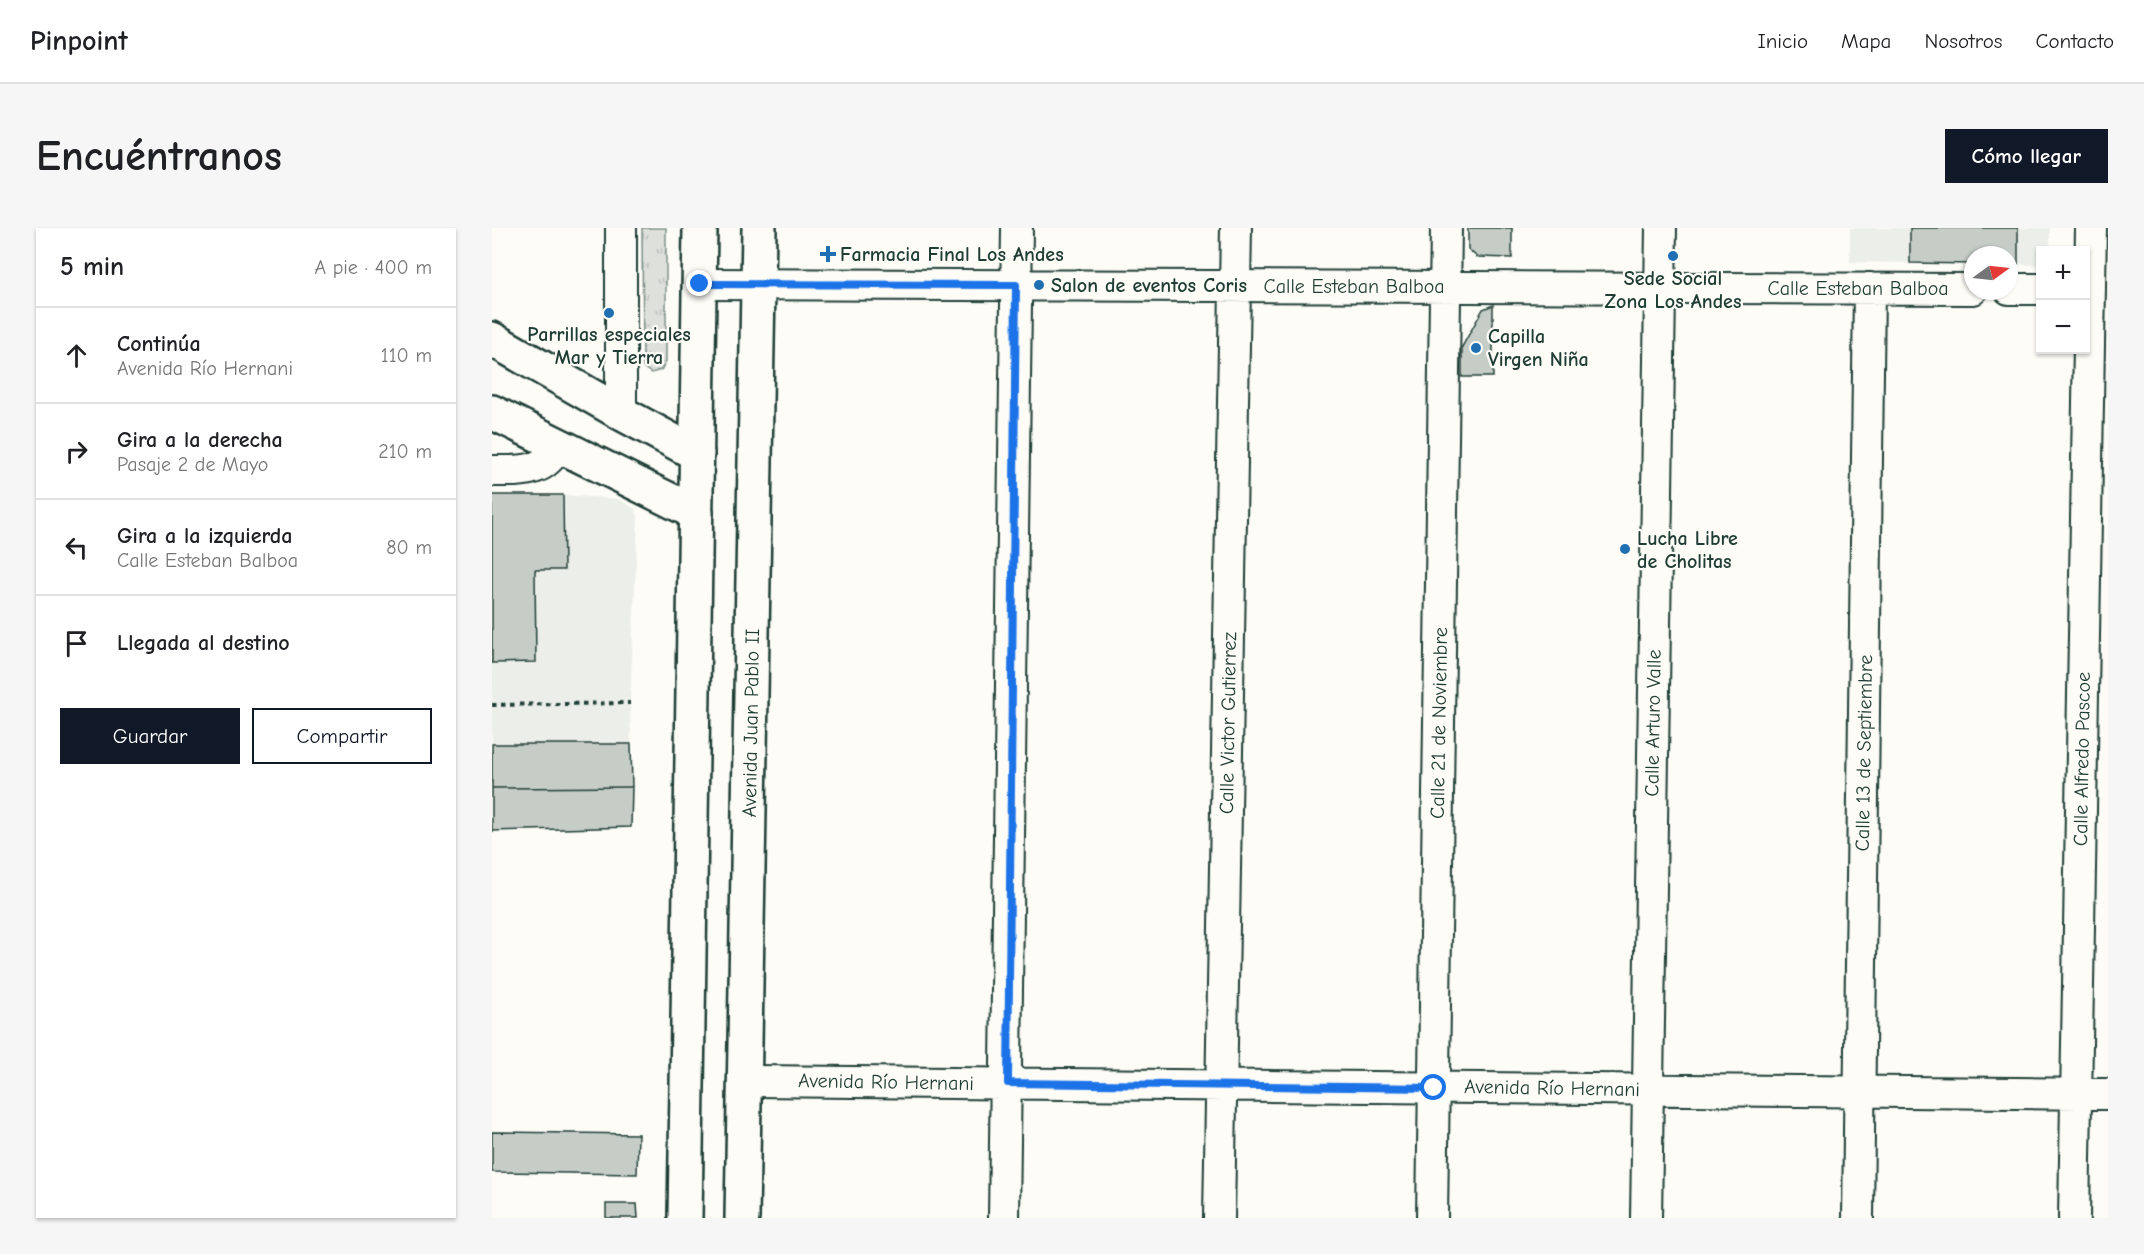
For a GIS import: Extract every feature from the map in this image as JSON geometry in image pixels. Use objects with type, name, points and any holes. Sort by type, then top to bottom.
[{"type":"main road","points":[[685,1218],[700,228]]},
{"type":"main road","name":"Avenida Juan Pablo II","points":[[742,1218],[759,228]]},
{"type":"main road","points":[[492,339],[697,454]]},
{"type":"main road","points":[[492,412],[696,513]]},
{"type":"street","points":[[621,228],[621,413]]},
{"type":"street","points":[[1004,1218],[1008,1083],[1017,228]]},
{"type":"street","name":"Calle Victor Gutierrez","points":[[1219,1218],[1236,228]]},
{"type":"street","name":"Calle 21 de Noviembre","points":[[1432,1218],[1446,228]]},
{"type":"street","name":"Calle Arturo Valle","points":[[1646,1218],[1661,228]]},
{"type":"street","name":"Calle Alfredo Pascoe","points":[[2074,1218],[2094,289],[2091,228]]},
{"type":"street","name":"Calle Esteban Balboa","points":[[700,284],[1964,289]]},
{"type":"street","name":"Calle 13 de Septiembre","points":[[1858,1218],[1869,288]]},
{"type":"street","points":[[2018,289],[2036,289]]},
{"type":"street","points":[[492,471],[518,471],[541,467],[553,458],[558,445]]},
{"type":"street","name":"Avenida Río Hernani","points":[[744,1081],[2108,1094]]},
{"type":"path","points":[[492,705],[630,703]]},
{"type":"shaded area","points":[[1850,228],[2050,228],[2050,246],[2036,246],[2036,265],[2018,264],[2018,246],[1964,246],[1964,264],[1850,262]]},
{"type":"shaded area","points":[[492,495],[563,495],[618,499],[634,508],[638,516],[630,703],[632,787],[492,788]]},
{"type":"green space","points":[[642,228],[666,228],[666,361],[661,370],[651,373],[643,367]]},
{"type":"building","points":[[1468,228],[1512,228],[1512,258],[1477,257],[1468,249]]},
{"type":"building","points":[[1910,228],[2018,228],[2018,246],[1964,246],[1964,264],[1910,263]]},
{"type":"building","points":[[1493,305],[1493,377],[1462,377],[1462,347],[1483,309]]},
{"type":"building","points":[[492,495],[563,495],[564,570],[535,570],[536,662],[492,663]]},
{"type":"building","points":[[492,744],[631,744],[632,787],[492,788]]},
{"type":"building","points":[[632,787],[631,827],[492,831],[492,788]]},
{"type":"building","points":[[492,1132],[638,1134],[637,1174],[492,1172]]},
{"type":"building","points":[[606,1204],[637,1204],[638,1218],[606,1218]]},
{"type":"place","name":"Farmacia Final Los Andes","points":[[828,254]]},
{"type":"place","name":"Sede Social Zona Los Andes","points":[[1673,256]]},
{"type":"place","name":"Salon de eventos Coris","points":[[1039,285]]},
{"type":"place","name":"Parrillas especiales Mar y Tierra","points":[[609,313]]},
{"type":"place","name":"Capilla Virgen Niña","points":[[1476,348]]},
{"type":"place","name":"Lucha Libre de Cholitas","points":[[1625,549]]},
{"type":"route","points":[[700,284],[1016,285],[1008,1083],[1434,1088]]}]
